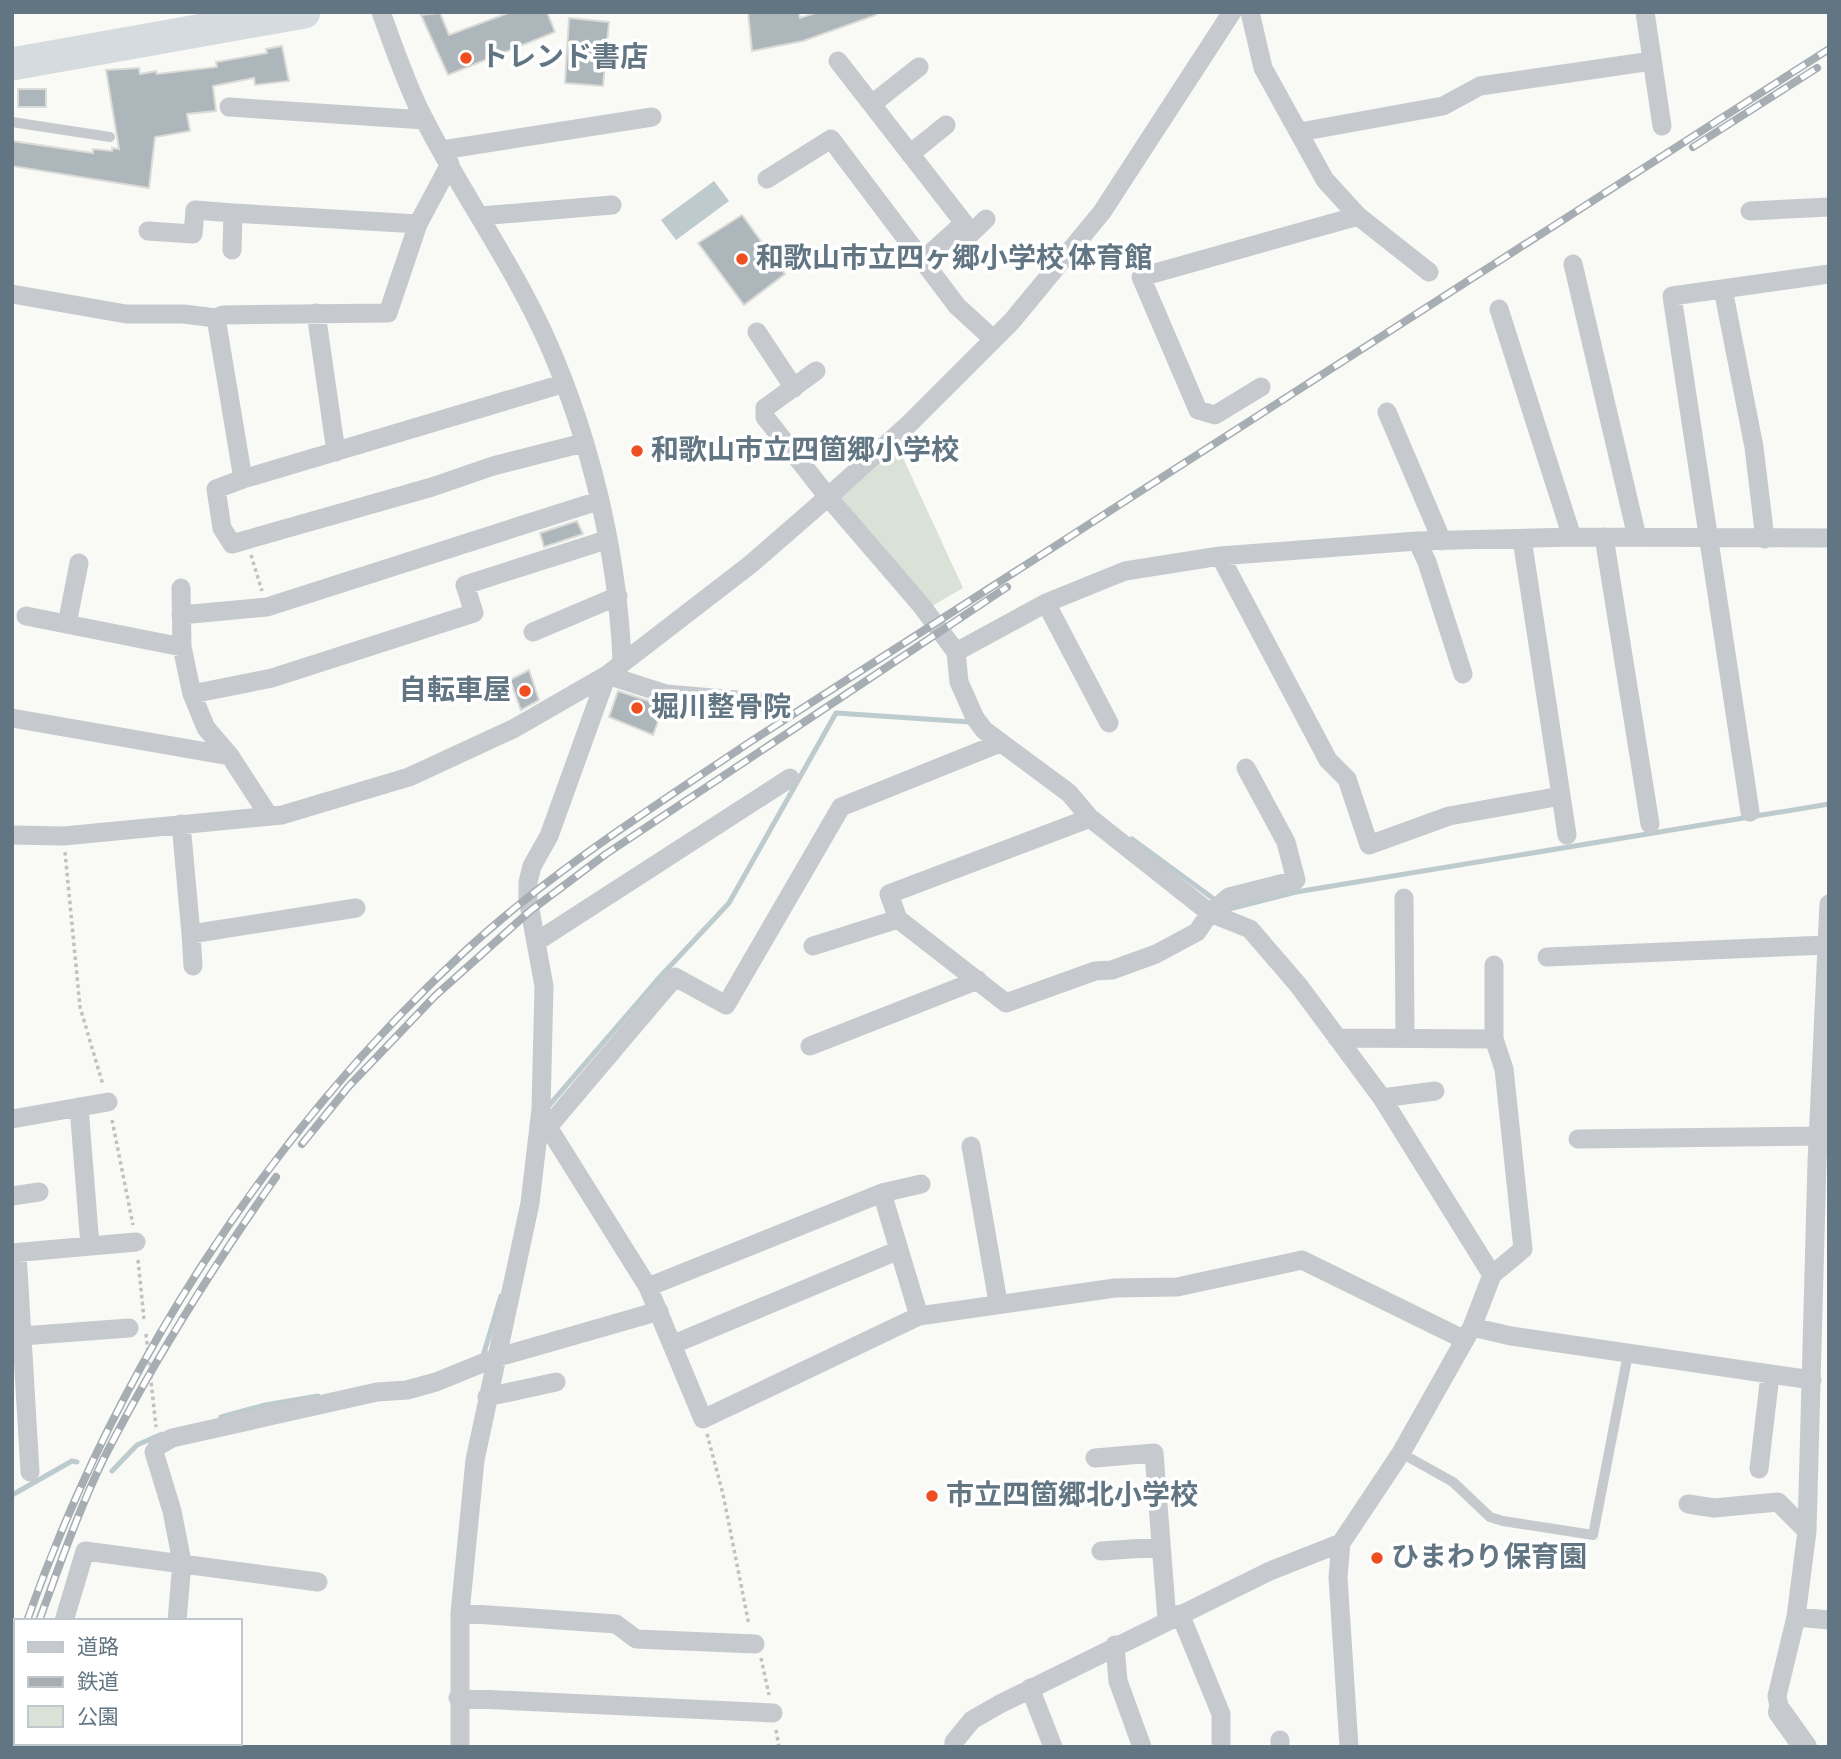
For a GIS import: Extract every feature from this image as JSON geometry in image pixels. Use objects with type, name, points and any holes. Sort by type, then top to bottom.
[{"type":"highway","points":[[12,64],[304,12]]},
{"type":"street","points":[[382,12],[425,120],[548,343],[583,443],[598,501],[618,596],[622,662]]},
{"type":"street","points":[[12,835],[64,836],[269,816],[409,777],[513,729],[607,675],[751,564],[828,497],[910,423],[993,339],[1102,212],[1231,12]]},
{"type":"street","points":[[1250,12],[1263,68],[1325,180],[1357,216],[1429,272]]},
{"type":"street","points":[[1645,12],[1662,127]]},
{"type":"street","points":[[838,61],[964,223],[927,266]]},
{"type":"street","points":[[1300,132],[1443,106],[1480,86],[1652,61]]},
{"type":"street","points":[[872,104],[919,67]]},
{"type":"street","points":[[229,107],[425,120]]},
{"type":"street","points":[[446,157],[652,117]]},
{"type":"street","points":[[910,153],[946,125]]},
{"type":"street","points":[[767,179],[831,139],[957,306],[993,339]]},
{"type":"street","points":[[12,294],[126,314],[183,314],[216,318],[223,315],[388,313],[418,223],[446,157]]},
{"type":"street","points":[[480,216],[612,205]]},
{"type":"street","points":[[1750,211],[1829,207]]},
{"type":"street","points":[[148,231],[192,234],[194,210],[418,223]]},
{"type":"street","points":[[232,250],[233,213]]},
{"type":"street","points":[[1261,387],[1214,415],[1198,410],[1141,278],[1357,216]]},
{"type":"street","points":[[927,266],[986,219]]},
{"type":"street","points":[[1573,264],[1637,537]]},
{"type":"street","points":[[1750,812],[1672,296],[1829,274]]},
{"type":"street","points":[[1723,289],[1754,447],[1765,539]]},
{"type":"street","points":[[1499,309],[1572,537]]},
{"type":"street","points":[[316,313],[336,452]]},
{"type":"street","points":[[216,318],[243,479]]},
{"type":"street","points":[[757,332],[793,388]]},
{"type":"street","points":[[816,371],[765,408],[765,417],[828,497],[921,605],[956,652],[959,682],[979,724],[1000,743],[1069,793],[1090,818],[1250,929],[1299,986],[1382,1098],[1492,1275]]},
{"type":"street","points":[[562,384],[216,489],[222,528],[232,544],[432,488],[493,466],[583,443]]},
{"type":"street","points":[[1387,412],[1442,541]]},
{"type":"street","points":[[181,615],[267,607],[598,501]]},
{"type":"street","points":[[956,652],[1046,603],[1125,571],[1220,556],[1417,541],[1572,537],[1829,538]]},
{"type":"street","points":[[1604,537],[1650,824]]},
{"type":"street","points":[[1522,539],[1567,835]]},
{"type":"street","points":[[192,694],[272,678],[474,612],[465,586],[606,540]]},
{"type":"street","points":[[1417,541],[1427,562],[1463,674]]},
{"type":"street","points":[[1220,556],[1328,760],[1347,779],[1369,845],[1449,816],[1561,796]]},
{"type":"street","points":[[67,624],[79,563]]},
{"type":"street","points":[[181,588],[182,647],[192,694],[206,728],[230,756],[269,816]]},
{"type":"street","points":[[533,632],[618,596]]},
{"type":"street","points":[[1046,603],[1109,723]]},
{"type":"street","points":[[26,616],[182,647]]},
{"type":"street","points":[[607,675],[666,694],[760,702]]},
{"type":"street","points":[[460,1747],[460,1613],[475,1460],[530,1203],[543,1120],[544,986],[528,899],[530,874],[549,836],[607,675]]},
{"type":"street","points":[[12,718],[230,756]]},
{"type":"street","points":[[543,1120],[675,977],[726,1005],[841,807],[1000,743]]},
{"type":"street","points":[[1090,818],[889,894],[898,919],[1006,1003],[1094,971],[1112,970],[1156,954],[1197,932],[1217,907],[1296,880],[1286,842],[1246,768]]},
{"type":"street","points":[[536,942],[790,778]]},
{"type":"street","points":[[181,824],[193,967]]},
{"type":"street","points":[[1404,898],[1405,1038]]},
{"type":"street","points":[[1805,1747],[1780,1712],[1777,1696],[1796,1617],[1807,1531],[1823,1163],[1818,1136],[1829,904]]},
{"type":"street","points":[[191,934],[356,908]]},
{"type":"street","points":[[813,946],[898,919]]},
{"type":"street","points":[[1547,957],[1827,946]]},
{"type":"street","points":[[1349,1747],[1338,1577],[1341,1543],[1401,1453],[1469,1333],[1492,1275],[1523,1249],[1504,1069],[1494,1039],[1494,965]]},
{"type":"street","points":[[810,1046],[978,980]]},
{"type":"street","points":[[1337,1038],[1494,1039]]},
{"type":"street","points":[[1382,1098],[1435,1091]]},
{"type":"street","points":[[12,1119],[108,1102]]},
{"type":"street","points":[[79,1107],[90,1246]]},
{"type":"street","points":[[543,1120],[648,1287],[703,1419],[919,1316],[998,1302],[1115,1288],[1177,1287],[1303,1260],[1469,1333],[1511,1336],[1812,1380]]},
{"type":"street","points":[[1578,1139],[1818,1136]]},
{"type":"street","points":[[971,1146],[998,1302]]},
{"type":"street","points":[[648,1287],[882,1193],[921,1184]]},
{"type":"street","points":[[12,1196],[39,1192]]},
{"type":"street","points":[[882,1193],[919,1316]]},
{"type":"street","points":[[30,1472],[20,1420],[22,1336],[14,1253],[136,1242]]},
{"type":"street","points":[[674,1344],[900,1250]]},
{"type":"street","points":[[177,1619],[182,1562],[172,1511],[154,1452],[158,1446],[172,1438],[336,1401],[407,1390],[495,1358],[659,1311]]},
{"type":"street","points":[[22,1336],[128,1328]]},
{"type":"street","points":[[1759,1469],[1769,1375]]},
{"type":"street","points":[[487,1397],[556,1382]]},
{"type":"street","points":[[1095,1458],[1154,1453],[1161,1547],[1173,1617],[1221,1714],[1221,1747]]},
{"type":"street","points":[[1688,1504],[1714,1508],[1778,1502],[1807,1531]]},
{"type":"street","points":[[954,1747],[954,1742],[972,1720],[1030,1688],[1270,1571],[1341,1543]]},
{"type":"street","points":[[1101,1551],[1161,1547]]},
{"type":"street","points":[[65,1619],[85,1551],[318,1582]]},
{"type":"street","points":[[460,1613],[616,1624],[636,1639],[755,1644]]},
{"type":"street","points":[[1796,1617],[1829,1620]]},
{"type":"street","points":[[1115,1645],[1118,1681],[1143,1747]]},
{"type":"street","points":[[1030,1688],[1053,1747]]},
{"type":"street","points":[[458,1698],[773,1713]]},
{"type":"lane","points":[[12,121],[110,137]]},
{"type":"lane","points":[[1401,1453],[1453,1482],[1490,1517],[1593,1535],[1628,1354]]},
{"type":"path","points":[[246,540],[267,607]]},
{"type":"path","points":[[64,836],[80,1007],[108,1102],[136,1242],[157,1433]]},
{"type":"path","points":[[703,1419],[723,1494],[743,1602],[773,1713],[779,1747]]},
{"type":"green space","points":[[897,445],[963,588],[932,606],[841,498]]},
{"type":"shaded area","points":[[714,181],[729,201],[676,240],[661,220]]},
{"type":"building","name":"トレンド書店","points":[[511,12],[547,12],[555,32],[448,75],[421,15],[440,13],[449,35]]},
{"type":"building","points":[[748,12],[799,12],[800,18],[818,12],[875,12],[876,15],[803,41],[752,51]]},
{"type":"building","points":[[569,18],[609,22],[603,86],[565,83]]},
{"type":"building","points":[[282,46],[289,81],[255,85],[254,78],[213,86],[216,111],[187,114],[190,131],[155,137],[149,188],[12,166],[12,141],[93,153],[93,149],[119,149],[106,70],[139,68],[140,74],[156,71],[157,74],[217,67],[216,62],[267,53],[266,49]]},
{"type":"building","points":[[18,89],[46,89],[46,107],[18,107]]},
{"type":"building","name":"和歌山市立四ヶ郷小学校 体育館","points":[[742,215],[785,274],[744,305],[698,243]]},
{"type":"building","points":[[577,521],[583,534],[544,547],[540,533]]},
{"type":"building","name":"自転車屋","points":[[529,670],[539,700],[521,710],[510,680]]},
{"type":"building","name":"堀川整骨院","points":[[618,691],[664,706],[653,735],[609,717]]},
{"type":"waterway","points":[[546,1109],[659,978],[729,903],[836,713],[970,722]]},
{"type":"waterway","points":[[1226,907],[1229,909],[1296,892],[1829,804]]},
{"type":"waterway","points":[[1132,839],[1218,902]]},
{"type":"waterway","points":[[483,1356],[501,1296]]},
{"type":"waterway","points":[[221,1417],[265,1405],[318,1396]]},
{"type":"waterway","points":[[112,1471],[137,1445],[162,1434]]},
{"type":"waterway","points":[[12,1495],[72,1461],[77,1462]]},
{"type":"railway","points":[[28,1619],[63,1527],[105,1436],[152,1347],[205,1261],[262,1178],[325,1099],[392,1024],[496,923],[602,842],[750,742],[1829,49]]},
{"type":"railway","points":[[1693,147],[1817,68]]},
{"type":"railway","points":[[302,1144],[349,1086],[435,996],[530,911],[606,854],[1007,587]]},
{"type":"railway","points":[[40,1619],[86,1497],[123,1421],[185,1314],[276,1177]]},
{"type":"railway","points":[[12,1663],[14,1658]]},
{"type":"railway","points":[[12,1694],[14,1689]]},
{"type":"place","name":"トレンド書店","points":[[466,58]]},
{"type":"place","name":"和歌山市立四ヶ郷小学校 体育館","points":[[742,259]]},
{"type":"place","name":"和歌山市立四箇郷小学校","points":[[637,451]]},
{"type":"place","name":"自転車屋","points":[[525,691]]},
{"type":"place","name":"堀川整骨院","points":[[637,708]]},
{"type":"place","name":"市立四箇郷北小学校","points":[[932,1496]]},
{"type":"place","name":"ひまわり保育園","points":[[1377,1558]]}]
